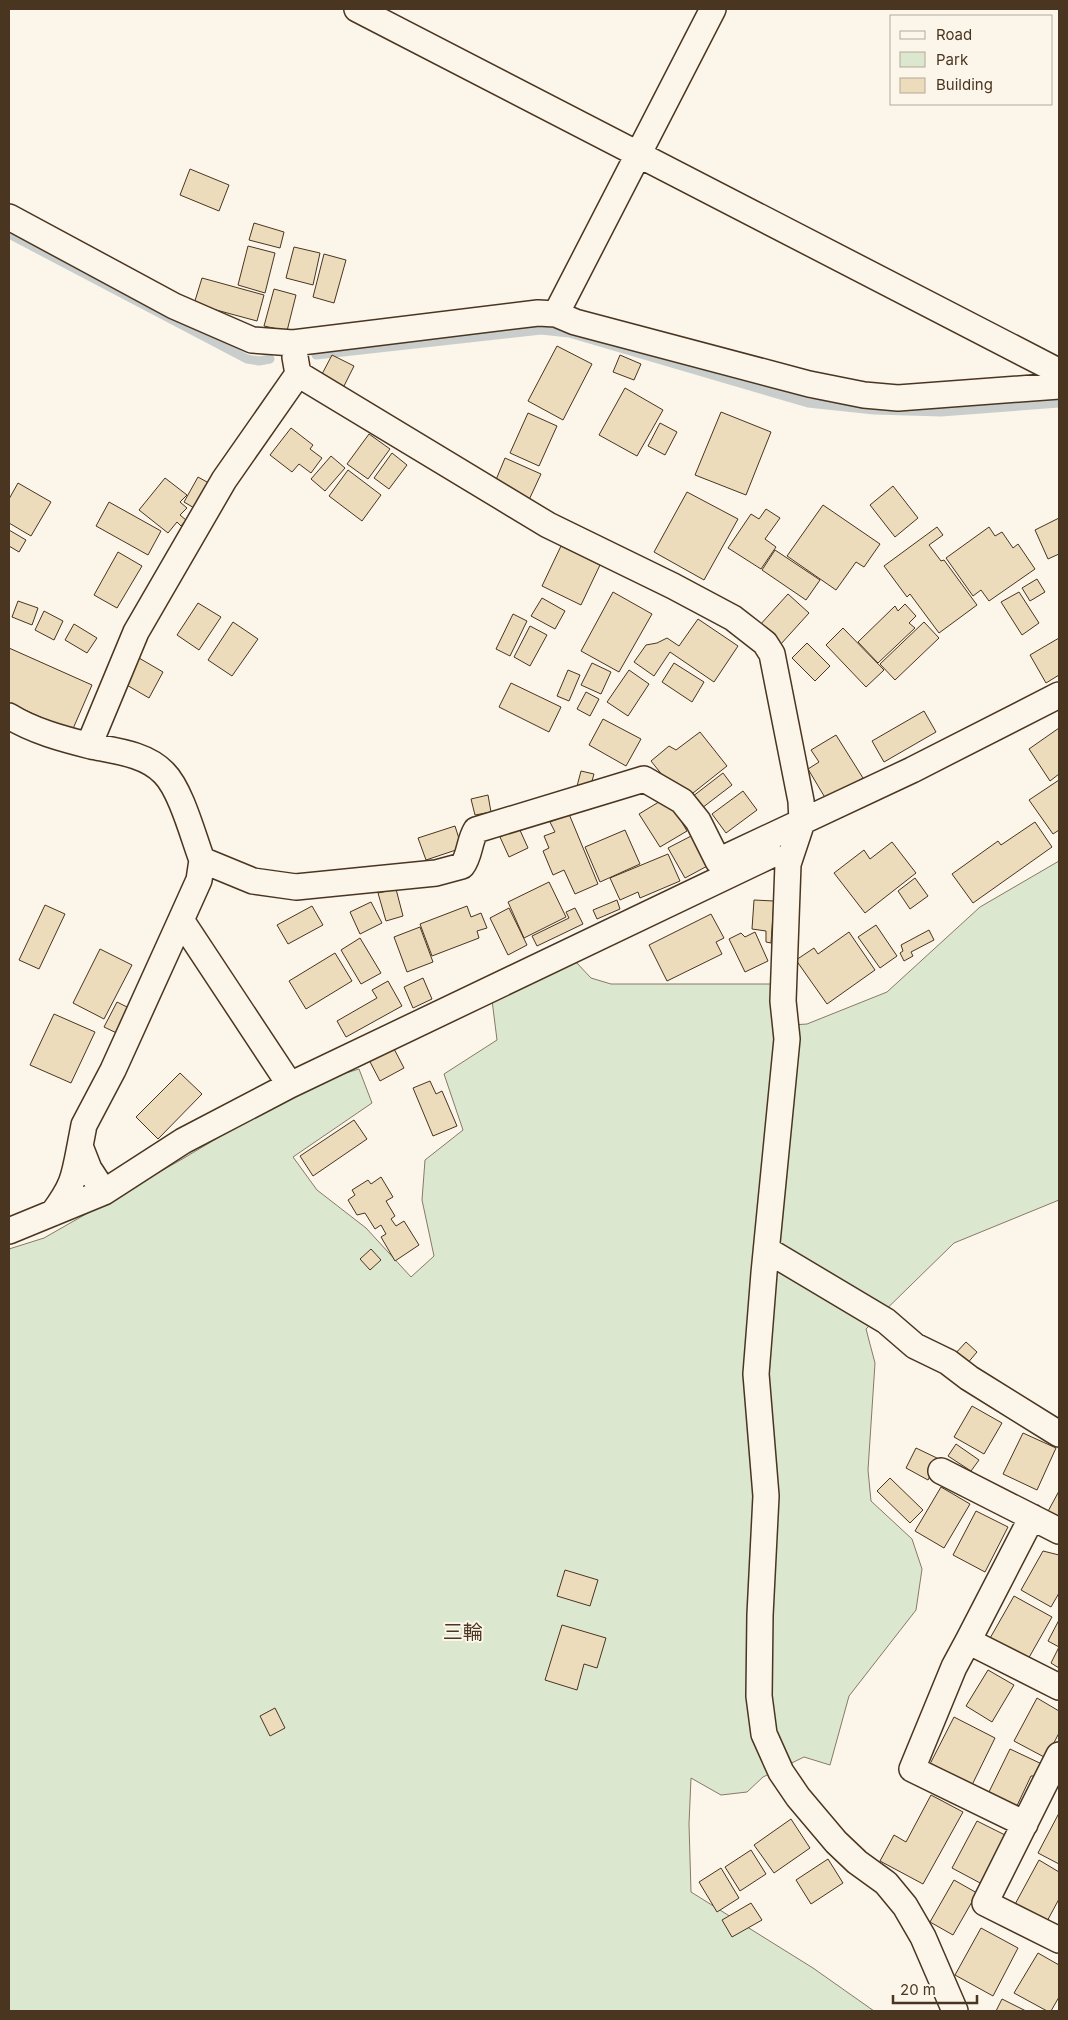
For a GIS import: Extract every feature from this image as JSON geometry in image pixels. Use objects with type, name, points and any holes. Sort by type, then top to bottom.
[{"type":"street","points":[[357,9],[1046,364],[1059,374]]},
{"type":"street","points":[[556,314],[714,9]]},
{"type":"street","points":[[9,216],[174,306],[252,340],[293,343],[538,313],[556,314],[575,322],[808,384],[864,395],[898,398],[1059,386]]},
{"type":"street","points":[[90,745],[136,632],[224,480],[298,374],[293,343]]},
{"type":"street","points":[[298,374],[548,525],[673,586],[733,618],[765,643],[772,654],[801,802],[802,822],[788,864],[784,1000],[787,1039],[756,1374],[766,1496],[760,1615],[759,1696],[764,1734],[781,1772],[804,1804],[836,1842],[856,1862],[886,1883],[905,1906],[923,1937],[955,2011]]},
{"type":"street","points":[[202,860],[253,881],[296,887],[436,873],[462,866],[466,862],[476,830],[644,780],[682,801],[698,821],[718,861],[912,770],[1059,695]]},
{"type":"street","points":[[9,716],[20,723],[51,735],[127,753],[153,763],[166,774],[178,796],[202,860],[199,880],[113,1070],[84,1125],[74,1180],[66,1196],[53,1213]]},
{"type":"street","points":[[9,1231],[104,1192],[183,1141],[290,1085],[778,851],[802,822]]},
{"type":"street","points":[[181,920],[290,1085]]},
{"type":"street","points":[[80,1146],[89,1169],[104,1192]]},
{"type":"street","points":[[767,1250],[886,1321],[915,1346],[948,1362],[1030,1418],[1059,1434]]},
{"type":"street","points":[[941,1471],[1059,1531]]},
{"type":"street","points":[[1025,1824],[912,1769],[954,1667],[1032,1517]]},
{"type":"street","points":[[968,1640],[1059,1687]]},
{"type":"street","points":[[1059,1754],[1053,1781],[1025,1824],[985,1903],[1059,1940]]},
{"type":"green space","points":[[1059,861],[1059,1200],[954,1243],[866,1329],[875,1363],[868,1470],[871,1501],[912,1539],[922,1569],[916,1610],[849,1696],[830,1765],[804,1757],[763,1777],[747,1792],[721,1795],[691,1778],[689,1824],[691,1892],[813,1968],[874,2011],[9,2011],[9,1249],[44,1238],[286,1097],[320,1081],[359,1069],[372,1103],[293,1157],[317,1190],[366,1228],[411,1277],[434,1256],[422,1200],[425,1160],[463,1130],[444,1074],[497,1040],[492,1000],[575,961],[591,978],[611,984],[777,984],[777,1026],[807,1024],[887,992],[980,907]]},
{"type":"building","points":[[190,169],[229,185],[219,211],[180,195]]},
{"type":"building","points":[[254,223],[284,232],[280,248],[249,240]]},
{"type":"building","points":[[248,246],[275,253],[265,293],[238,285]]},
{"type":"building","points":[[294,247],[320,253],[313,285],[286,278]]},
{"type":"building","points":[[324,254],[346,260],[334,303],[313,297]]},
{"type":"building","points":[[202,278],[264,295],[257,321],[194,304]]},
{"type":"building","points":[[274,289],[296,295],[287,331],[264,326]]},
{"type":"building","points":[[557,346],[592,364],[563,420],[528,401]]},
{"type":"building","points":[[332,355],[354,366],[344,386],[321,376]]},
{"type":"building","points":[[620,355],[641,364],[634,380],[613,372]]},
{"type":"building","points":[[625,388],[663,410],[637,456],[599,435]]},
{"type":"building","points":[[721,412],[771,432],[746,495],[695,475]]},
{"type":"building","points":[[528,413],[557,426],[539,466],[510,453]]},
{"type":"building","points":[[660,423],[677,432],[665,455],[648,446]]},
{"type":"building","points":[[291,428],[313,445],[310,449],[322,458],[311,473],[299,464],[292,472],[270,455]]},
{"type":"building","points":[[369,434],[390,449],[368,479],[347,464]]},
{"type":"building","points":[[392,453],[407,465],[389,489],[374,478]]},
{"type":"building","points":[[331,456],[345,468],[325,491],[311,479]]},
{"type":"building","points":[[505,458],[541,474],[528,502],[493,487]]},
{"type":"building","points":[[348,470],[381,495],[362,521],[329,496]]},
{"type":"building","points":[[198,477],[216,487],[201,512],[184,502]]},
{"type":"building","points":[[165,478],[187,495],[180,502],[187,508],[180,515],[186,520],[181,526],[177,522],[168,533],[139,510]]},
{"type":"building","points":[[18,483],[51,502],[31,536],[9,523],[9,499]]},
{"type":"building","points":[[893,486],[918,518],[895,537],[870,505]]},
{"type":"building","points":[[687,492],[738,519],[704,580],[654,552]]},
{"type":"building","points":[[109,502],[161,531],[148,555],[96,526]]},
{"type":"building","points":[[823,505],[880,544],[864,567],[856,562],[836,590],[787,556]]},
{"type":"building","points":[[766,509],[780,518],[765,539],[776,547],[761,569],[728,548],[751,514],[759,519]]},
{"type":"building","points":[[1059,518],[1059,554],[1048,559],[1035,530]]},
{"type":"building","points":[[937,527],[943,535],[929,545],[941,561],[944,560],[977,605],[939,633],[910,594],[907,597],[884,566]]},
{"type":"building","points":[[989,527],[995,536],[1002,532],[1013,548],[1018,544],[1035,569],[989,601],[981,590],[973,596],[946,558]]},
{"type":"building","points":[[9,530],[26,540],[19,552],[9,546]]},
{"type":"building","points":[[561,546],[600,565],[581,605],[542,586]]},
{"type":"building","points":[[775,550],[820,580],[806,600],[762,570]]},
{"type":"building","points":[[118,552],[142,566],[117,608],[94,595]]},
{"type":"building","points":[[1037,579],[1045,592],[1030,601],[1022,588]]},
{"type":"building","points":[[613,592],[652,614],[619,672],[581,651]]},
{"type":"building","points":[[1019,592],[1039,623],[1022,635],[1001,602]]},
{"type":"building","points":[[788,594],[809,613],[780,645],[759,626]]},
{"type":"building","points":[[542,598],[565,611],[555,629],[531,616]]},
{"type":"building","points":[[18,601],[38,608],[32,625],[12,617]]},
{"type":"building","points":[[198,603],[221,617],[199,650],[177,635]]},
{"type":"building","points":[[905,604],[916,616],[909,623],[915,628],[878,663],[858,642],[895,606],[898,611]]},
{"type":"building","points":[[44,611],[63,621],[54,640],[35,630]]},
{"type":"building","points":[[513,614],[527,621],[510,656],[496,649]]},
{"type":"building","points":[[698,619],[738,646],[714,682],[670,652],[654,676],[634,662],[646,645],[657,643],[667,638],[679,646]]},
{"type":"building","points":[[233,622],[258,639],[232,676],[208,660]]},
{"type":"building","points":[[924,622],[939,638],[895,680],[880,664]]},
{"type":"building","points":[[74,624],[97,638],[87,653],[65,640]]},
{"type":"building","points":[[530,626],[547,635],[530,666],[514,657]]},
{"type":"building","points":[[843,628],[884,670],[866,687],[826,645]]},
{"type":"building","points":[[1059,638],[1059,675],[1046,683],[1030,655]]},
{"type":"building","points":[[807,643],[830,666],[815,681],[792,658]]},
{"type":"building","points":[[9,648],[92,685],[72,731],[9,703]]},
{"type":"building","points":[[139,658],[163,672],[149,698],[125,684]]},
{"type":"building","points":[[592,663],[611,672],[601,694],[581,685]]},
{"type":"building","points":[[674,663],[704,682],[692,702],[662,682]]},
{"type":"building","points":[[568,670],[580,675],[569,701],[557,696]]},
{"type":"building","points":[[629,670],[649,684],[628,716],[607,702]]},
{"type":"building","points":[[511,683],[561,707],[549,732],[499,707]]},
{"type":"building","points":[[586,692],[599,699],[590,716],[577,709]]},
{"type":"building","points":[[924,711],[936,732],[884,762],[872,741]]},
{"type":"building","points":[[603,719],[641,739],[626,766],[589,745]]},
{"type":"building","points":[[1059,728],[1059,774],[1050,781],[1029,749]]},
{"type":"building","points":[[700,732],[727,766],[683,801],[651,761],[669,746],[676,750]]},
{"type":"building","points":[[836,735],[863,778],[827,801],[808,769],[819,762],[811,750]]},
{"type":"building","points":[[581,771],[594,774],[590,788],[576,790]]},
{"type":"building","points":[[723,773],[732,785],[702,808],[688,800]]},
{"type":"building","points":[[1059,780],[1059,830],[1053,834],[1029,800]]},
{"type":"building","points":[[743,791],[757,810],[726,833],[712,814]]},
{"type":"building","points":[[488,795],[491,812],[475,815],[471,799]]},
{"type":"building","points":[[667,797],[687,831],[660,847],[639,814]]},
{"type":"building","points":[[569,814],[598,884],[575,894],[564,870],[553,875],[543,851],[549,848],[544,836],[555,832],[550,822]]},
{"type":"building","points":[[1035,822],[1052,847],[973,903],[952,874],[998,841],[1001,845]]},
{"type":"building","points":[[455,826],[462,848],[426,860],[418,838]]},
{"type":"building","points":[[519,828],[528,848],[509,857],[500,837]]},
{"type":"building","points":[[625,830],[640,864],[600,882],[585,847]]},
{"type":"building","points":[[695,834],[711,864],[685,878],[668,848]]},
{"type":"building","points":[[892,842],[916,873],[865,913],[834,873],[864,850],[870,859]]},
{"type":"building","points":[[668,854],[680,881],[640,898],[638,892],[620,900],[610,878]]},
{"type":"building","points":[[915,878],[928,896],[910,909],[898,891]]},
{"type":"building","points":[[549,882],[566,917],[524,938],[508,902]]},
{"type":"building","points":[[396,889],[403,916],[386,921],[378,893]]},
{"type":"building","points":[[617,900],[620,909],[597,919],[593,910]]},
{"type":"building","points":[[754,900],[774,901],[771,943],[766,942],[766,931],[752,929]]},
{"type":"building","points":[[371,902],[382,923],[360,934],[350,912]]},
{"type":"building","points":[[45,905],[65,914],[39,969],[19,960]]},
{"type":"building","points":[[312,906],[323,925],[288,944],[277,925]]},
{"type":"building","points":[[467,906],[471,917],[481,913],[487,928],[477,931],[479,938],[432,956],[420,924]]},
{"type":"building","points":[[509,908],[527,945],[508,955],[490,918]]},
{"type":"building","points":[[575,908],[583,924],[537,946],[532,936],[569,918],[566,912]]},
{"type":"building","points":[[711,914],[724,938],[716,942],[722,954],[667,981],[649,945]]},
{"type":"building","points":[[876,925],[897,956],[880,968],[858,937]]},
{"type":"building","points":[[420,927],[433,962],[407,972],[394,937]]},
{"type":"building","points":[[929,930],[934,940],[911,952],[913,956],[904,961],[900,953],[903,951],[901,945]]},
{"type":"building","points":[[755,932],[768,961],[745,972],[729,939],[741,933],[745,937]]},
{"type":"building","points":[[849,932],[875,970],[827,1004],[796,960],[814,948],[818,954]]},
{"type":"building","points":[[360,938],[381,973],[361,984],[341,950]]},
{"type":"building","points":[[100,949],[132,965],[104,1019],[73,1003]]},
{"type":"building","points":[[335,953],[352,981],[306,1009],[289,981]]},
{"type":"building","points":[[423,978],[432,999],[413,1008],[404,987]]},
{"type":"building","points":[[388,981],[402,1006],[346,1037],[337,1021],[377,998],[372,990]]},
{"type":"building","points":[[117,1002],[135,1011],[123,1036],[104,1027]]},
{"type":"building","points":[[54,1014],[95,1032],[71,1083],[30,1065]]},
{"type":"building","points":[[392,1045],[404,1068],[380,1081],[368,1058]]},
{"type":"building","points":[[180,1073],[202,1094],[158,1139],[136,1117]]},
{"type":"building","points":[[430,1081],[436,1094],[442,1091],[457,1126],[433,1136],[413,1088]]},
{"type":"building","points":[[354,1120],[367,1139],[313,1176],[300,1156]]},
{"type":"building","points":[[381,1177],[393,1197],[386,1201],[395,1216],[391,1219],[396,1226],[404,1221],[419,1245],[395,1261],[381,1237],[386,1234],[381,1225],[375,1229],[365,1213],[357,1215],[348,1200],[355,1195],[352,1190],[368,1180],[371,1184]]},
{"type":"building","points":[[371,1249],[381,1260],[370,1270],[360,1259]]},
{"type":"building","points":[[966,1342],[977,1352],[966,1365],[954,1355]]},
{"type":"building","points":[[972,1406],[1002,1423],[984,1454],[954,1437]]},
{"type":"building","points":[[1023,1433],[1056,1448],[1037,1490],[1003,1474]]},
{"type":"building","points":[[956,1444],[979,1460],[971,1471],[948,1456]]},
{"type":"building","points":[[916,1448],[939,1459],[928,1480],[906,1468]]},
{"type":"building","points":[[890,1478],[923,1510],[910,1523],[877,1491]]},
{"type":"building","points":[[941,1487],[970,1504],[944,1548],[915,1531]]},
{"type":"building","points":[[1059,1491],[1059,1522],[1046,1515]]},
{"type":"building","points":[[976,1511],[1008,1527],[985,1572],[953,1555]]},
{"type":"building","points":[[1043,1551],[1059,1555],[1059,1593],[1051,1607],[1021,1590]]},
{"type":"building","points":[[565,1570],[598,1580],[590,1606],[557,1596]]},
{"type":"building","points":[[1014,1596],[1052,1617],[1027,1661],[989,1640]]},
{"type":"building","points":[[1059,1620],[1059,1647],[1048,1641]]},
{"type":"building","points":[[562,1625],[606,1638],[597,1668],[584,1664],[577,1690],[545,1680]]},
{"type":"building","points":[[1059,1647],[1059,1668],[1051,1663]]},
{"type":"building","points":[[988,1670],[1014,1685],[992,1722],[966,1706]]},
{"type":"building","points":[[1037,1698],[1059,1711],[1059,1733],[1046,1758],[1014,1741]]},
{"type":"building","points":[[275,1708],[285,1728],[270,1736],[260,1716]]},
{"type":"building","points":[[954,1717],[995,1738],[972,1785],[930,1764]]},
{"type":"building","points":[[1010,1749],[1044,1765],[1039,1776],[1031,1776],[1015,1810],[987,1796]]},
{"type":"building","points":[[931,1795],[963,1812],[923,1884],[880,1861],[894,1835],[906,1842]]},
{"type":"building","points":[[1059,1813],[1059,1864],[1038,1853]]},
{"type":"building","points":[[791,1819],[810,1848],[774,1873],[754,1845]]},
{"type":"building","points":[[977,1821],[1007,1836],[982,1884],[952,1868]]},
{"type":"building","points":[[751,1850],[766,1874],[740,1891],[725,1867]]},
{"type":"building","points":[[828,1859],[843,1883],[811,1904],[796,1880]]},
{"type":"building","points":[[1039,1860],[1059,1872],[1059,1899],[1045,1925],[1013,1908]]},
{"type":"building","points":[[721,1868],[739,1898],[717,1912],[699,1882]]},
{"type":"building","points":[[954,1880],[977,1893],[953,1935],[930,1922]]},
{"type":"building","points":[[751,1903],[762,1920],[732,1937],[722,1920]]},
{"type":"building","points":[[981,1928],[1018,1948],[993,1996],[955,1975]]},
{"type":"building","points":[[1038,1953],[1059,1965],[1059,1997],[1051,2011],[1047,2011],[1014,1993]]},
{"type":"building","points":[[1002,1999],[1026,2011],[996,2011]]},
{"type":"waterway","points":[[9,234],[247,359],[259,361],[270,359]]},
{"type":"waterway","points":[[316,355],[541,330],[569,333],[808,403],[874,410],[941,412],[1059,403]]},
{"type":"district","name":"三輪","points":[[463,1632]]}]
